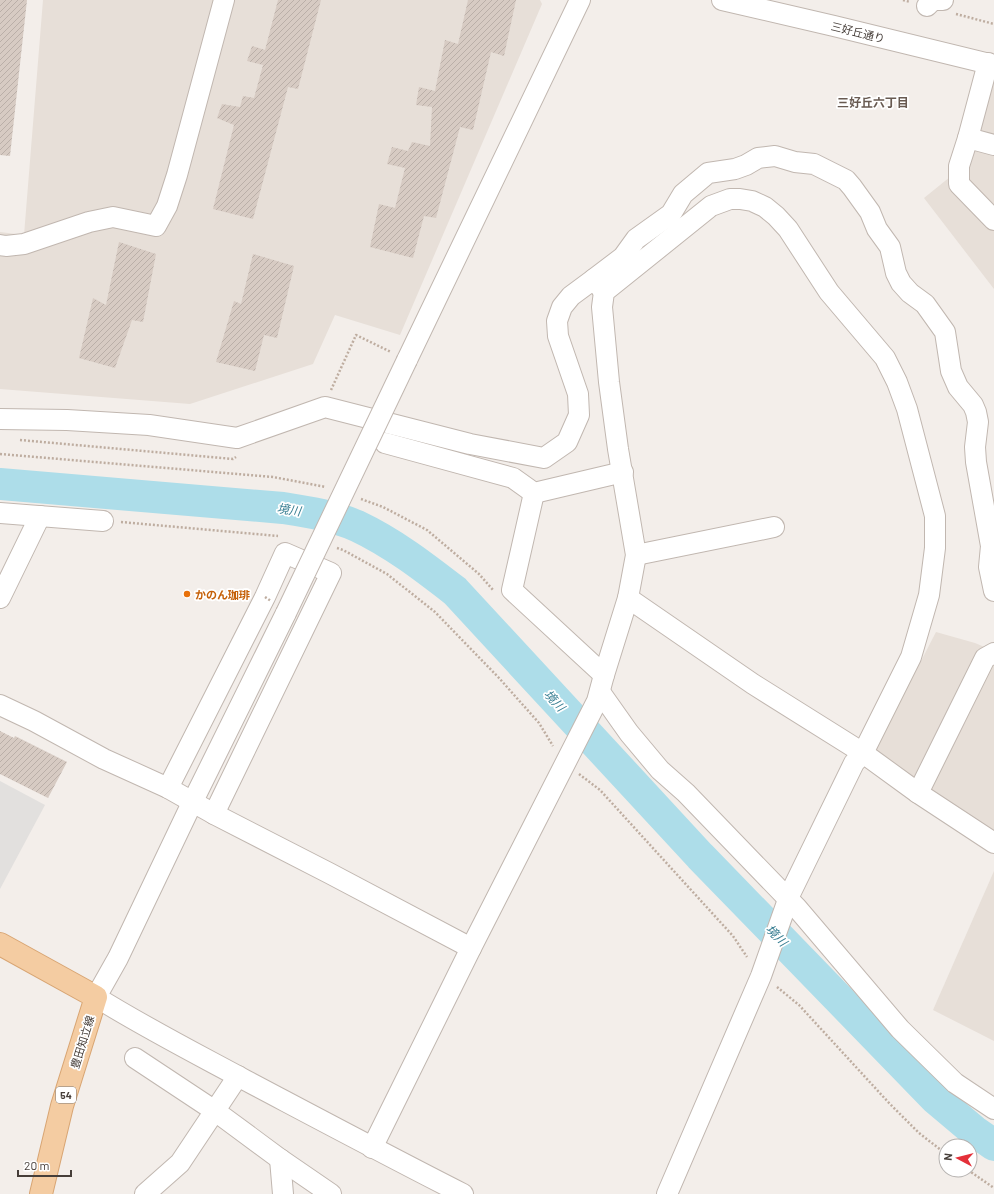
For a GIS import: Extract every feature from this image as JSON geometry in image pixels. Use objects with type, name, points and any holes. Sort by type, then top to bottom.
[{"type":"main road","points":[[0,944],[96,997]]},
{"type":"main road","name":"豊田知立線","points":[[41,1194],[62,1106],[96,997]]},
{"type":"street","points":[[0,245],[6,246],[24,244],[89,222],[113,217],[156,226],[167,206],[177,175],[224,0]]},
{"type":"street","points":[[463,1194],[372,1148],[131,1018],[96,997],[118,958],[192,802],[286,613],[580,0]]},
{"type":"street","name":"三好丘通り","points":[[722,0],[991,64]]},
{"type":"street","points":[[991,64],[959,166],[959,184],[994,220]]},
{"type":"street","points":[[968,138],[994,145]]},
{"type":"street","points":[[372,1148],[471,948],[570,754],[600,689],[628,598],[636,556],[609,382],[599,286],[636,239],[671,214],[683,194],[708,173],[735,169],[758,158],[775,156],[794,162],[814,164],[846,180],[870,212],[877,229],[890,247],[896,273],[902,283],[910,293],[925,304],[945,332],[951,371],[958,387],[973,405],[976,412],[978,422],[975,447],[976,462],[991,546],[989,567],[994,591]]},
{"type":"street","points":[[0,419],[67,420],[149,425],[237,438],[324,407],[470,444],[544,458],[568,442],[579,415],[578,394],[558,336],[557,321],[562,307],[571,296],[599,286],[710,206],[730,199],[752,201],[764,207],[776,216],[788,229],[829,292],[885,358],[897,382],[907,409],[935,516],[935,548],[929,595],[911,657],[864,753],[854,763],[790,894],[761,976],[667,1194]]},
{"type":"street","points":[[385,443],[513,478],[534,493],[623,472]]},
{"type":"street","points":[[534,493],[512,590],[600,689],[629,733],[660,770],[686,793],[786,907],[900,1029],[955,1083],[994,1109]]},
{"type":"street","points":[[0,513],[103,521]]},
{"type":"street","points":[[0,598],[40,516]]},
{"type":"street","points":[[636,556],[774,527]]},
{"type":"street","points":[[168,788],[265,597],[285,553],[331,573],[214,814]]},
{"type":"street","points":[[628,598],[753,684],[864,753],[918,793],[994,843]]},
{"type":"street","points":[[918,793],[985,658],[994,653]]},
{"type":"street","points":[[0,705],[34,720],[104,759],[168,788],[214,814],[471,948]]},
{"type":"street","points":[[135,1058],[215,1111],[280,1159],[331,1194]]},
{"type":"street","points":[[146,1194],[180,1163],[238,1076]]},
{"type":"street","points":[[280,1159],[283,1194]]},
{"type":"path","points":[[340,368],[356,335],[408,360]]},
{"type":"path","points":[[978,1177],[994,1188]]},
{"type":"shaded area","points":[[43,0],[540,0],[542,4],[400,335],[335,315],[313,364],[190,404],[0,389],[0,232],[24,235]]},
{"type":"shaded area","points":[[994,61],[994,289],[924,198],[971,160]]},
{"type":"shaded area","points":[[936,632],[975,643],[994,651],[994,835],[875,750]]},
{"type":"shaded area","points":[[0,781],[45,805],[0,889]]},
{"type":"shaded area","points":[[994,871],[994,1041],[933,1010]]},
{"type":"building","points":[[0,0],[27,0],[10,156],[0,155]]},
{"type":"building","points":[[278,0],[321,0],[298,89],[288,87],[253,219],[213,209],[234,125],[217,118],[222,104],[240,107],[243,96],[254,98],[263,65],[247,61],[252,46],[265,50]]},
{"type":"building","points":[[468,0],[516,0],[504,56],[491,52],[473,130],[460,127],[436,218],[424,216],[413,258],[370,247],[379,204],[395,208],[405,168],[387,164],[392,147],[408,151],[412,142],[430,146],[432,107],[416,105],[419,87],[435,91],[445,40],[458,44]]},
{"type":"building","points":[[119,242],[156,254],[143,322],[132,320],[115,368],[79,358],[93,298],[106,305]]},
{"type":"building","points":[[253,254],[294,266],[277,338],[264,335],[255,371],[216,362],[234,301],[241,304]]},
{"type":"building","points":[[0,731],[14,738],[15,736],[67,762],[48,798],[0,774]]},
{"type":"waterway","name":"境川","points":[[0,484],[283,508],[321,515],[357,526],[396,548],[420,564],[455,591],[700,856],[936,1099],[974,1131],[994,1145]]},
{"type":"place","name":"かのん珈琲","points":[[187,594]]},
{"type":"district","name":"三好丘六丁目","points":[[873,102]]}]
